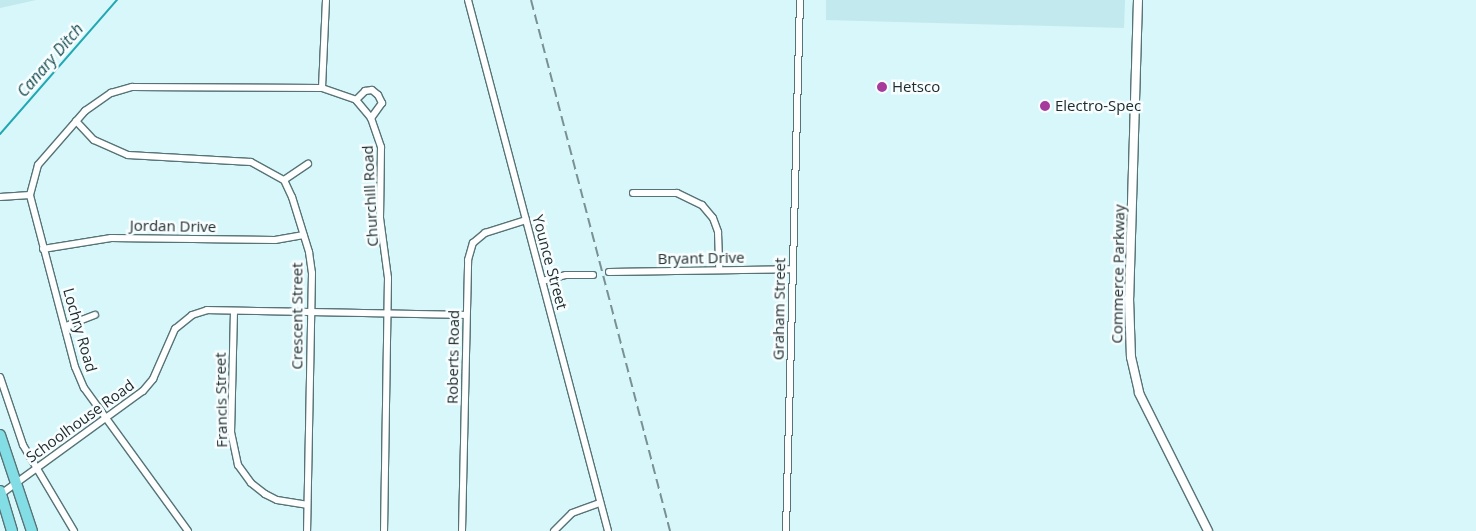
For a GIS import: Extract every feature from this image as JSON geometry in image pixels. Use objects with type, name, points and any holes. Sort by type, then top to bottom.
[{"type":"main road","points":[[0,435],[32,531]]},
{"type":"main road","points":[[1,492],[12,531]]},
{"type":"street","points":[[322,88],[326,0]]},
{"type":"street","name":"Younce Street","points":[[468,0],[608,531]]},
{"type":"street","name":"Graham Street","points":[[786,531],[800,0]]},
{"type":"street","name":"Commerce Parkway","points":[[1138,0],[1129,298],[1131,357],[1139,393],[1208,531]]},
{"type":"street","points":[[0,197],[30,195],[38,165],[92,103],[132,87],[322,88],[356,100],[365,91],[372,90],[378,95],[382,103],[371,118]]},
{"type":"street","name":"Churchill Road","points":[[356,100],[371,118],[381,147],[380,218],[388,268],[384,531]]},
{"type":"street","points":[[76,121],[94,140],[128,155],[251,162],[284,180],[308,164]]},
{"type":"street","name":"Crescent Street","points":[[284,180],[304,235],[311,267],[307,531]]},
{"type":"street","points":[[632,193],[677,193],[702,205],[713,218],[718,232],[719,270]]},
{"type":"street","name":"Lochry Road","points":[[30,195],[66,326],[75,367],[84,388],[188,531]]},
{"type":"street","name":"Roberts Road","points":[[462,531],[468,260],[473,243],[491,230],[526,220]]},
{"type":"street","name":"Jordan Drive","points":[[44,249],[111,238],[275,240],[304,235]]},
{"type":"street","name":"Bryant Drive","points":[[610,272],[792,270]]},
{"type":"street","points":[[542,281],[566,275],[593,275]]},
{"type":"street","name":"Schoolhouse Road","points":[[1,492],[106,419],[153,379],[181,322],[207,310],[466,315]]},
{"type":"street","name":"Francis Street","points":[[234,311],[231,432],[238,465],[251,483],[265,494],[277,500],[307,505]]},
{"type":"street","points":[[66,326],[95,315]]},
{"type":"street","points":[[0,377],[18,434],[36,469],[74,531]]},
{"type":"street","points":[[554,531],[572,514],[600,503]]},
{"type":"shaded area","points":[[0,0],[36,0],[0,8]]},
{"type":"shaded area","points":[[826,0],[1125,0],[1124,28],[826,20]]},
{"type":"waterway","name":"Canary Ditch","points":[[0,134],[117,0]]},
{"type":"railway","points":[[531,0],[670,531]]},
{"type":"place","name":"Hetsco","points":[[882,87]]},
{"type":"place","name":"Electro-Spec","points":[[1045,106]]}]
